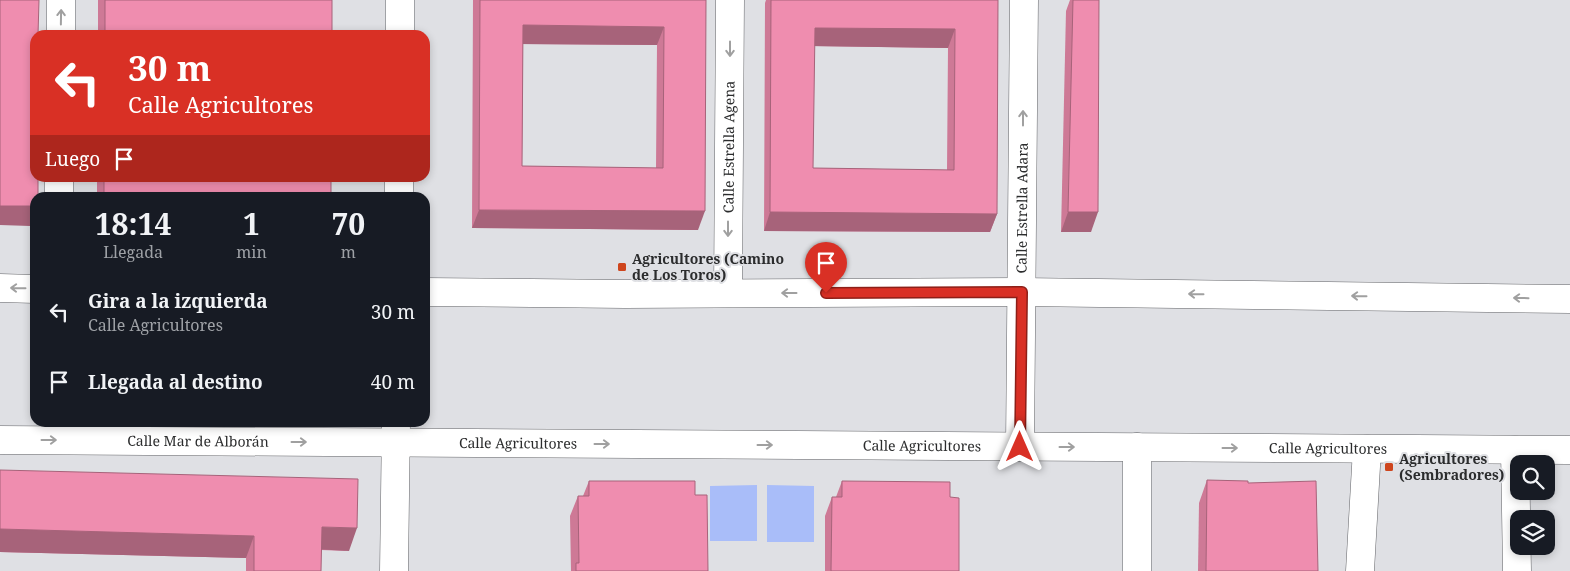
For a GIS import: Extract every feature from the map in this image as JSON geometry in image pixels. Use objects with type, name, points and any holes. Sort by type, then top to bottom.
[{"type":"street","points":[[60,30],[61,0]]},
{"type":"street","points":[[400,0],[400,30]]},
{"type":"street","name":"Calle Estrella Agena","points":[[728,293],[730,0]]},
{"type":"street","name":"Calle Estrella Adara","points":[[1020,447],[1024,0]]},
{"type":"street","points":[[0,288],[30,289]]},
{"type":"street","points":[[430,292],[1022,292],[1570,298]]},
{"type":"street","name":"Calle Mar de Alborán","points":[[0,440],[169,432],[396,432]]},
{"type":"street","points":[[394,571],[396,432]]},
{"type":"street","name":"Calle Agricultores","points":[[396,432],[1020,447],[1570,450]]},
{"type":"street","points":[[1137,447],[1137,571]]},
{"type":"street","points":[[1360,571],[1366,449]]},
{"type":"street","points":[[1515,450],[1517,571]]},
{"type":"shaded area","points":[[757,485],[757,541],[710,541],[710,486]]},
{"type":"shaded area","points":[[767,485],[814,486],[814,542],[767,542]]},
{"type":"building","points":[[0,0],[39,0],[38,30],[30,30],[30,182],[38,182],[38,192],[30,192],[30,206],[0,206]]},
{"type":"building","points":[[105,0],[332,0],[332,30],[105,30]]},
{"type":"building","points":[[480,0],[706,0],[705,211],[479,210]],"holes":[[[523,25],[664,27],[663,168],[522,166]]]},
{"type":"building","points":[[771,0],[998,0],[997,214],[770,212]],"holes":[[[815,28],[955,29],[954,170],[813,168]]]},
{"type":"building","points":[[1073,0],[1099,0],[1098,212],[1068,212]]},
{"type":"building","points":[[104,182],[331,182],[331,192],[104,192]]},
{"type":"building","points":[[0,470],[358,479],[357,528],[322,527],[321,571],[254,571],[254,536],[0,529]]},
{"type":"building","points":[[1207,480],[1248,481],[1248,483],[1316,481],[1318,571],[1206,571]]},
{"type":"building","points":[[589,481],[695,481],[695,495],[707,495],[708,571],[576,571],[576,563],[579,563],[578,496],[589,496]]},
{"type":"building","points":[[842,481],[950,482],[950,497],[959,498],[959,571],[831,571],[832,497],[842,497]]},
{"type":"place","name":"Agricultores (Camino de Los Toros)","points":[[622,267]]},
{"type":"place","name":"Agricultores (Sembradores)","points":[[1389,467]]},
{"type":"route","points":[[826,293],[1022,292],[1020,447]]}]
